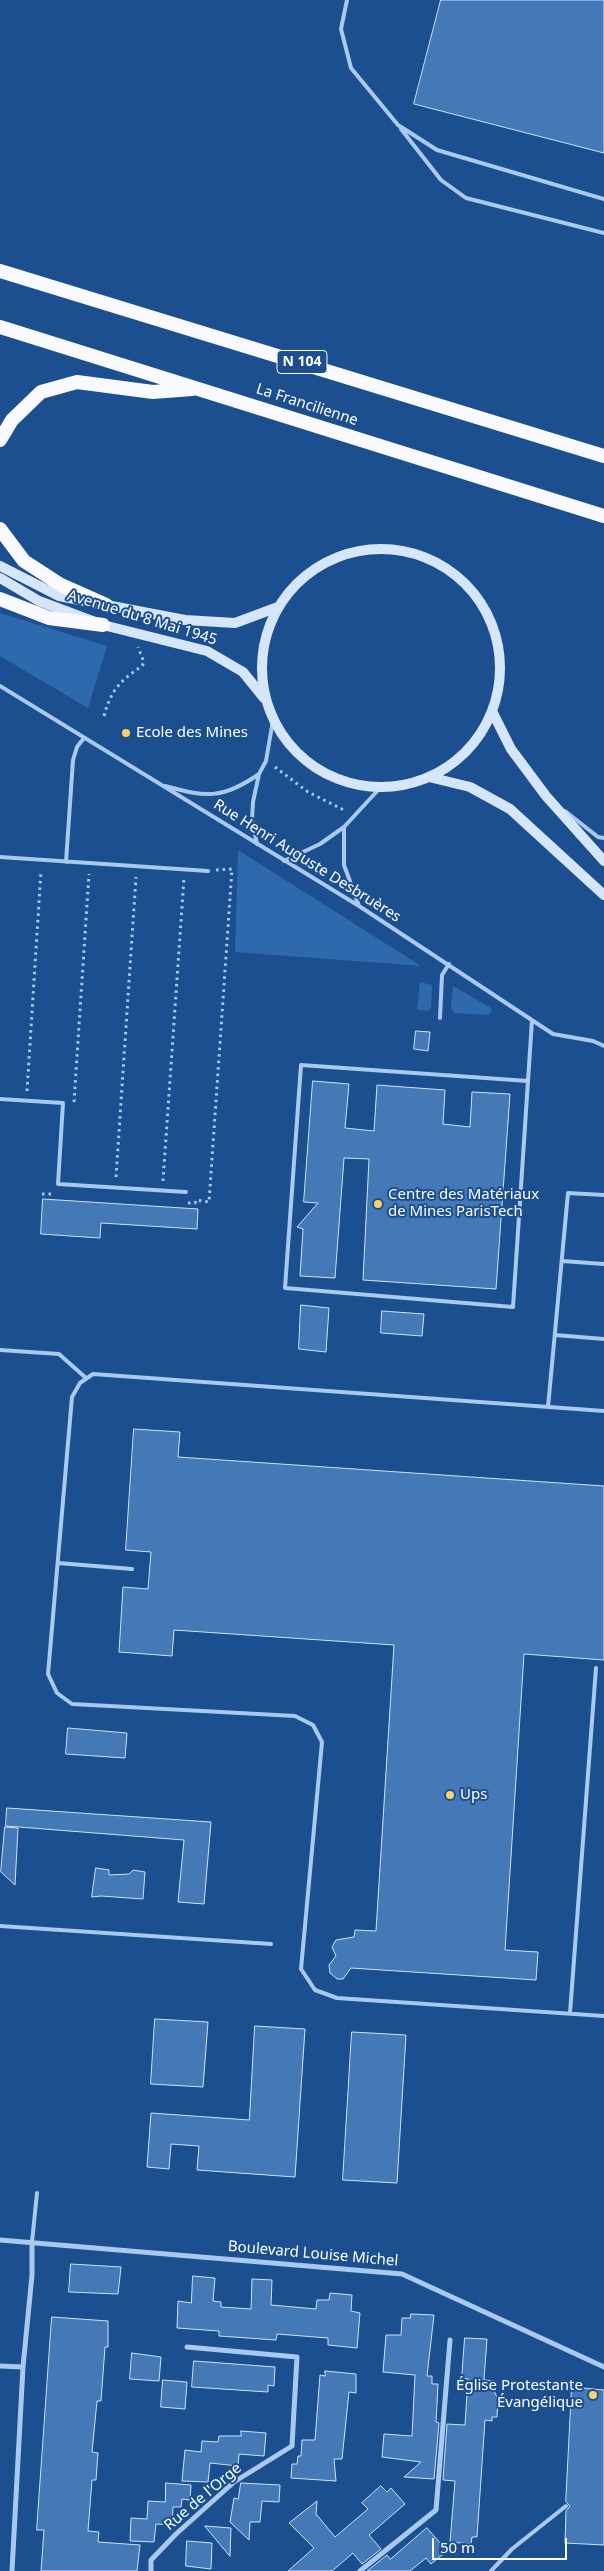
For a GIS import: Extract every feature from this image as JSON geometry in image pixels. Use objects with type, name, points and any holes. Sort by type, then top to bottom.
[{"type":"highway","name":"N 104","points":[[0,270],[604,456]]},
{"type":"highway","name":"La Francilienne","points":[[0,327],[604,516]]},
{"type":"highway","points":[[0,440],[12,420],[41,392],[77,382],[153,392],[199,388]]},
{"type":"highway","points":[[0,529],[24,561],[61,585],[106,606]]},
{"type":"highway","points":[[0,599],[49,618],[103,625]]},
{"type":"main road","name":"Avenue du 8 Mai 1945","points":[[429,778],[461,756],[477,738],[492,711],[500,680],[498,648],[488,617],[471,590],[447,569],[418,555],[386,549],[354,552],[324,563],[304,577],[278,607],[265,636],[262,660],[266,700],[273,720],[292,748],[317,769],[348,783],[380,788],[429,778],[470,786],[510,809],[604,895]]},
{"type":"main road","name":"Avenue du 8 Mai 1945","points":[[0,566],[59,596],[186,620],[235,623],[278,607]]},
{"type":"main road","name":"Avenue du 8 Mai 1945","points":[[0,578],[39,601],[103,625],[207,651],[243,672],[266,700]]},
{"type":"main road","points":[[492,711],[511,749],[546,796],[604,861]]},
{"type":"street","name":"Boulevard Louise Michel","points":[[0,2240],[402,2274],[604,2367]]},
{"type":"street","points":[[12,2571],[22,2367],[32,2275],[32,2242]]},
{"type":"street","points":[[360,2571],[436,2510],[450,2340]]},
{"type":"street","name":"Rue de l'Orge","points":[[151,2571],[151,2560],[176,2534],[234,2482],[292,2446],[297,2357],[187,2347]]},
{"type":"street","points":[[0,2366],[22,2367]]},
{"type":"lane","points":[[347,0],[341,29],[351,68],[442,180],[466,198],[604,233]]},
{"type":"lane","points":[[398,125],[437,150],[604,199]]},
{"type":"lane","name":"Rue Henri Auguste Desbruères","points":[[0,686],[359,906],[553,1034],[593,1041],[604,1046]]},
{"type":"lane","points":[[161,785],[198,795],[212,796],[243,785],[258,774],[266,761],[273,720]]},
{"type":"lane","points":[[66,862],[73,760],[77,747],[84,738]]},
{"type":"lane","points":[[257,844],[252,820],[258,774]]},
{"type":"lane","points":[[284,861],[320,844],[344,827],[380,788]]},
{"type":"lane","points":[[546,796],[598,837],[604,838]]},
{"type":"lane","points":[[344,827],[344,865],[359,906]]},
{"type":"lane","points":[[0,857],[208,871]]},
{"type":"lane","points":[[440,1018],[442,975],[449,964]]},
{"type":"lane","points":[[528,1081],[301,1065],[285,1288],[513,1307],[528,1081],[532,1020]]},
{"type":"lane","points":[[0,1099],[64,1103],[58,1184],[186,1192]]},
{"type":"lane","points":[[548,1407],[568,1193],[604,1195]]},
{"type":"lane","points":[[562,1261],[604,1264]]},
{"type":"lane","points":[[555,1335],[604,1339]]},
{"type":"lane","points":[[0,1350],[59,1354],[86,1378]]},
{"type":"lane","points":[[604,1411],[93,1374],[86,1378],[72,1397],[48,1674],[51,1684],[63,1700],[72,1704],[295,1716],[304,1719],[319,1732],[322,1742],[300,1969],[315,1990],[337,1998],[604,2016]]},
{"type":"lane","points":[[58,1563],[132,1568]]},
{"type":"lane","points":[[570,2013],[596,1668]]},
{"type":"lane","points":[[0,1926],[271,1944]]},
{"type":"lane","points":[[32,2242],[37,2193]]},
{"type":"lane","points":[[490,2571],[512,2549],[566,2506]]},
{"type":"path","points":[[104,716],[109,697],[118,685],[142,666],[144,662],[137,647]]},
{"type":"path","points":[[266,761],[308,792],[355,816]]},
{"type":"path","points":[[26,1100],[42,860]]},
{"type":"path","points":[[74,1105],[90,863]]},
{"type":"path","points":[[115,1188],[137,866]]},
{"type":"path","points":[[162,1191],[184,869]]},
{"type":"path","points":[[178,1202],[210,1202],[232,869],[208,871]]},
{"type":"path","points":[[42,1194],[59,1195]]},
{"type":"shaded area","points":[[0,613],[107,646],[88,708],[0,656]]},
{"type":"shaded area","points":[[238,850],[421,966],[235,952]]},
{"type":"shaded area","points":[[420,982],[432,985],[431,1008],[428,1011],[417,1010]]},
{"type":"shaded area","points":[[453,986],[491,1008],[492,1012],[488,1015],[454,1013],[451,1008]]},
{"type":"building","points":[[441,0],[604,0],[604,153],[414,104]]},
{"type":"building","points":[[416,1031],[430,1032],[428,1051],[414,1049]]},
{"type":"building","points":[[313,1081],[349,1084],[345,1128],[374,1131],[377,1085],[445,1090],[443,1124],[470,1127],[472,1092],[510,1094],[496,1289],[363,1280],[369,1159],[344,1158],[335,1278],[300,1276],[303,1229],[297,1227],[318,1203],[304,1202]]},
{"type":"building","points":[[43,1199],[198,1209],[197,1229],[101,1223],[100,1238],[41,1234]]},
{"type":"building","points":[[301,1305],[329,1308],[326,1352],[299,1349]]},
{"type":"building","points":[[382,1311],[424,1314],[422,1336],[381,1333]]},
{"type":"building","name":"Ups","points":[[134,1429],[180,1432],[178,1457],[604,1486],[604,1660],[524,1654],[505,1950],[538,1952],[536,1980],[351,1968],[343,1979],[337,1979],[330,1973],[329,1965],[336,1956],[332,1947],[336,1940],[354,1937],[355,1930],[376,1931],[394,1645],[174,1630],[172,1656],[119,1652],[123,1587],[148,1589],[151,1552],[126,1550]]},
{"type":"building","points":[[68,1728],[127,1733],[125,1758],[66,1754]]},
{"type":"building","points":[[7,1808],[211,1822],[204,1904],[178,1902],[184,1840],[6,1826]]},
{"type":"building","points":[[5,1827],[18,1828],[15,1885],[1,1872]]},
{"type":"building","points":[[96,1868],[109,1870],[109,1875],[129,1874],[133,1870],[145,1872],[143,1899],[92,1897]]},
{"type":"building","points":[[155,2019],[208,2022],[203,2087],[151,2084]]},
{"type":"building","points":[[255,2026],[305,2029],[295,2177],[197,2170],[199,2146],[171,2144],[169,2169],[147,2167],[151,2113],[249,2120]]},
{"type":"building","points":[[352,2032],[406,2035],[397,2183],[343,2180]]},
{"type":"building","points":[[71,2264],[121,2267],[118,2294],[69,2292]]},
{"type":"building","points":[[193,2276],[215,2278],[213,2301],[221,2302],[221,2307],[251,2309],[252,2279],[272,2280],[271,2305],[316,2309],[317,2300],[329,2300],[330,2293],[352,2295],[351,2311],[360,2313],[357,2348],[328,2345],[328,2338],[277,2334],[276,2340],[219,2336],[219,2331],[177,2328],[178,2301],[191,2303]]},
{"type":"building","points":[[411,2314],[434,2315],[427,2376],[432,2376],[432,2384],[438,2384],[436,2422],[439,2423],[434,2479],[404,2477],[421,2462],[382,2457],[384,2434],[412,2436],[415,2375],[383,2372],[386,2335],[401,2335],[402,2318],[410,2318]]},
{"type":"building","points":[[52,2317],[108,2321],[108,2347],[105,2347],[101,2401],[97,2401],[92,2452],[98,2453],[96,2480],[92,2480],[88,2531],[99,2532],[98,2542],[140,2545],[137,2571],[41,2571],[44,2530],[37,2530]]},
{"type":"building","points":[[465,2338],[487,2339],[484,2380],[495,2381],[494,2391],[498,2399],[497,2417],[492,2417],[492,2421],[485,2420],[477,2537],[472,2537],[471,2544],[450,2542],[455,2481],[443,2480],[447,2424],[465,2425],[468,2379],[462,2378]]},
{"type":"building","points":[[132,2353],[161,2357],[159,2381],[130,2379]]},
{"type":"building","points":[[194,2361],[275,2367],[274,2386],[268,2385],[268,2392],[192,2387]]},
{"type":"building","points":[[325,2371],[356,2374],[356,2393],[349,2392],[342,2459],[334,2459],[336,2481],[291,2478],[292,2464],[297,2464],[298,2456],[301,2456],[302,2440],[315,2440],[320,2375],[325,2376]]},
{"type":"building","points":[[163,2380],[187,2382],[185,2409],[161,2407]]},
{"type":"building","points":[[572,2387],[604,2390],[604,2545],[565,2543],[566,2511],[570,2506],[566,2502]]},
{"type":"building","points":[[241,2431],[266,2433],[264,2456],[239,2454],[238,2466],[210,2463],[208,2482],[182,2481],[185,2450],[201,2452],[202,2441],[218,2442],[219,2436],[241,2436]]},
{"type":"building","points":[[166,2483],[191,2485],[190,2500],[182,2499],[181,2507],[173,2507],[172,2525],[156,2524],[154,2542],[130,2541],[131,2518],[147,2519],[148,2501],[165,2502]]},
{"type":"building","points":[[241,2483],[280,2485],[279,2502],[262,2501],[260,2522],[250,2522],[249,2540],[230,2522],[234,2498],[238,2499]]},
{"type":"building","points":[[381,2486],[387,2492],[391,2488],[405,2504],[369,2535],[381,2549],[362,2564],[353,2553],[332,2571],[288,2571],[314,2548],[289,2523],[317,2501],[316,2514],[335,2537],[368,2509],[362,2503]]},
{"type":"building","points":[[205,2526],[231,2528],[230,2556]]},
{"type":"building","points":[[427,2528],[447,2551],[431,2564],[426,2558],[410,2571],[367,2571],[387,2555],[390,2559]]},
{"type":"building","points":[[187,2541],[212,2543],[211,2569],[186,2566]]},
{"type":"place","name":"Ecole des Mines","points":[[126,733]]},
{"type":"place","name":"Centre des Matériaux de Mines ParisTech","points":[[378,1204]]},
{"type":"place","name":"Ups","points":[[450,1795]]},
{"type":"place","name":"Église Protestante Évangélique","points":[[593,2395]]}]
